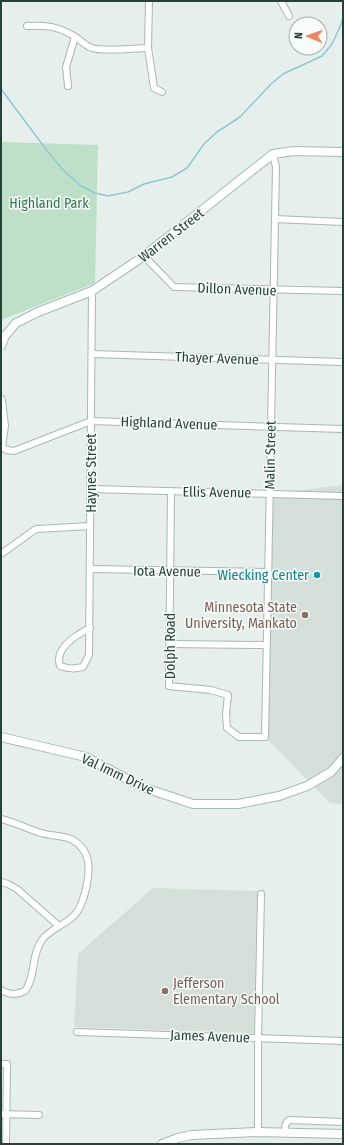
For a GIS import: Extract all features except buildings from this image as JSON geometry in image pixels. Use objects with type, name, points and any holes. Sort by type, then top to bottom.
[{"type":"street","points":[[149,1],[148,48],[154,88],[162,92]]},
{"type":"street","points":[[281,1],[289,16]]},
{"type":"street","points":[[27,26],[42,25],[57,28],[93,48],[103,50],[148,48]]},
{"type":"street","points":[[68,86],[66,67],[75,37]]},
{"type":"street","points":[[273,154],[294,151],[343,152]]},
{"type":"street","name":"Malin Street","points":[[245,737],[264,737],[276,167],[273,154]]},
{"type":"street","name":"Warren Street","points":[[3,335],[16,323],[38,312],[92,291],[144,256],[273,154]]},
{"type":"street","points":[[275,219],[343,222]]},
{"type":"street","name":"Dillon Avenue","points":[[144,256],[174,287],[343,292]]},
{"type":"street","name":"Haynes Street","points":[[90,628],[80,633],[61,651],[58,658],[60,666],[67,669],[83,667],[90,655],[92,291]]},
{"type":"street","points":[[1,346],[3,335]]},
{"type":"street","name":"Thayer Avenue","points":[[92,354],[343,362]]},
{"type":"street","points":[[1,400],[4,426],[1,447]]},
{"type":"street","name":"Highland Avenue","points":[[1,447],[14,451],[91,421],[343,429]]},
{"type":"street","name":"Ellis Avenue","points":[[91,489],[343,496]]},
{"type":"street","name":"Dolph Road","points":[[171,491],[169,686],[211,690],[228,694],[226,714],[227,728],[239,737],[245,737]]},
{"type":"street","points":[[1,554],[36,529],[90,526]]},
{"type":"street","name":"Iota Avenue","points":[[90,569],[268,572]]},
{"type":"street","points":[[170,644],[266,645]]},
{"type":"street","name":"Val Imm Drive","points":[[1,737],[86,757],[142,787],[193,804],[238,804],[279,796],[307,786],[331,772],[343,758]]},
{"type":"street","points":[[1,819],[41,833],[70,839],[77,844],[89,862],[83,900],[72,918],[43,938],[39,944],[36,950],[31,980],[25,991],[15,994],[7,993],[1,990]]},
{"type":"street","points":[[1,882],[17,889],[59,926]]},
{"type":"street","points":[[258,1132],[261,894]]},
{"type":"street","name":"James Avenue","points":[[77,1032],[343,1041]]},
{"type":"street","points":[[1,1064],[7,1064],[4,1114],[6,1144]]},
{"type":"street","points":[[4,1114],[39,1115]]},
{"type":"street","points":[[286,1132],[285,1126],[286,1122],[289,1120],[343,1122]]},
{"type":"street","points":[[162,1144],[192,1135],[258,1132],[343,1134]]},
{"type":"shaded area","name":"Minnesota State University, Mankato","points":[[343,485],[343,804],[330,803],[265,737],[270,494]]},
{"type":"shaded area","name":"Jefferson Elementary School","points":[[153,888],[257,891],[254,1033],[74,1027],[78,954]]},
{"type":"green space","name":"Highland Park","points":[[1,142],[98,145],[95,283],[1,320]]},
{"type":"waterway","points":[[1,89],[48,152],[63,170],[81,186],[95,193],[108,196],[128,192],[144,184],[172,177],[187,168],[204,144],[217,132],[240,117],[271,84],[283,74],[322,56],[332,44],[343,18]]},
{"type":"place","name":"Wiecking Center","points":[[317,575]]},
{"type":"place","name":"Minnesota State University, Mankato","points":[[305,615]]},
{"type":"place","name":"Jefferson Elementary School","points":[[165,991]]}]
